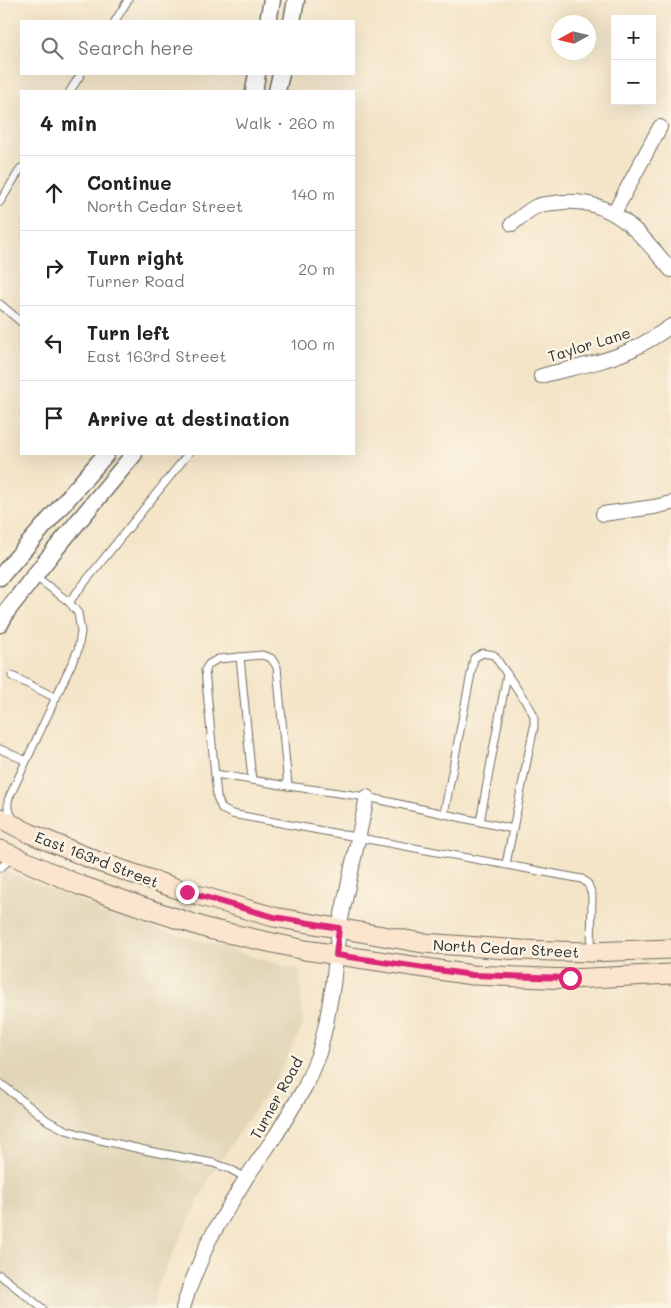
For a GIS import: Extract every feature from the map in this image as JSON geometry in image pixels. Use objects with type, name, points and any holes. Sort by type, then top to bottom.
[{"type":"main road","name":"East 163rd Street","points":[[0,818],[98,862],[187,892],[274,917],[340,928]]},
{"type":"main road","name":"East 163rd Street","points":[[5,858],[209,929],[338,956]]},
{"type":"main road","name":"North Cedar Street","points":[[340,928],[423,943],[521,950],[591,952],[671,949]]},
{"type":"main road","name":"North Cedar Street","points":[[338,956],[472,975],[570,978],[671,974]]},
{"type":"street","points":[[268,20],[272,0]]},
{"type":"street","points":[[292,20],[296,0]]},
{"type":"street","points":[[254,90],[257,75]]},
{"type":"street","points":[[277,90],[281,75]]},
{"type":"street","points":[[614,213],[660,127]]},
{"type":"street","points":[[512,224],[538,206],[570,202],[586,204],[614,213],[632,226],[671,270]]},
{"type":"street","name":"Taylor Lane","points":[[540,376],[629,351],[651,340],[671,326]]},
{"type":"street","points":[[0,577],[105,455]]},
{"type":"street","points":[[0,624],[7,611],[35,575],[133,455]]},
{"type":"street","points":[[603,514],[654,507],[671,502]]},
{"type":"street","name":"Turner Road","points":[[182,1308],[209,1240],[305,1086],[319,1053],[338,956],[340,928],[367,798]]},
{"type":"lane","points":[[116,20],[128,0]]},
{"type":"lane","points":[[71,90],[81,75]]},
{"type":"lane","points":[[0,202],[20,170]]},
{"type":"lane","points":[[0,304],[20,321]]},
{"type":"lane","points":[[69,602],[187,455]]},
{"type":"lane","points":[[20,828],[8,809],[8,800],[78,650],[81,632],[78,613],[69,602],[35,575]]},
{"type":"lane","points":[[444,814],[474,658],[483,654],[494,655],[534,716],[534,727],[506,864]]},
{"type":"lane","points":[[288,786],[277,668],[271,658],[262,655],[218,659],[209,664],[205,670],[217,797],[222,809],[232,814],[582,879],[588,884],[592,895],[591,952]]},
{"type":"lane","points":[[240,657],[252,780]]},
{"type":"lane","points":[[480,822],[507,674]]},
{"type":"lane","points":[[12,676],[56,698]]},
{"type":"lane","points":[[0,749],[26,761]]},
{"type":"lane","points":[[215,774],[367,798],[513,829]]},
{"type":"lane","points":[[0,1083],[48,1121],[66,1130],[149,1151],[213,1163],[230,1169],[246,1178]]},
{"type":"lane","points":[[0,1275],[42,1308]]},
{"type":"shaded area","points":[[0,869],[131,921],[299,970],[303,1025],[279,1073],[211,1175],[157,1287],[153,1308],[0,1308]]},
{"type":"route","points":[[187,892],[274,917],[339,928],[336,955],[472,975],[570,978]]}]
